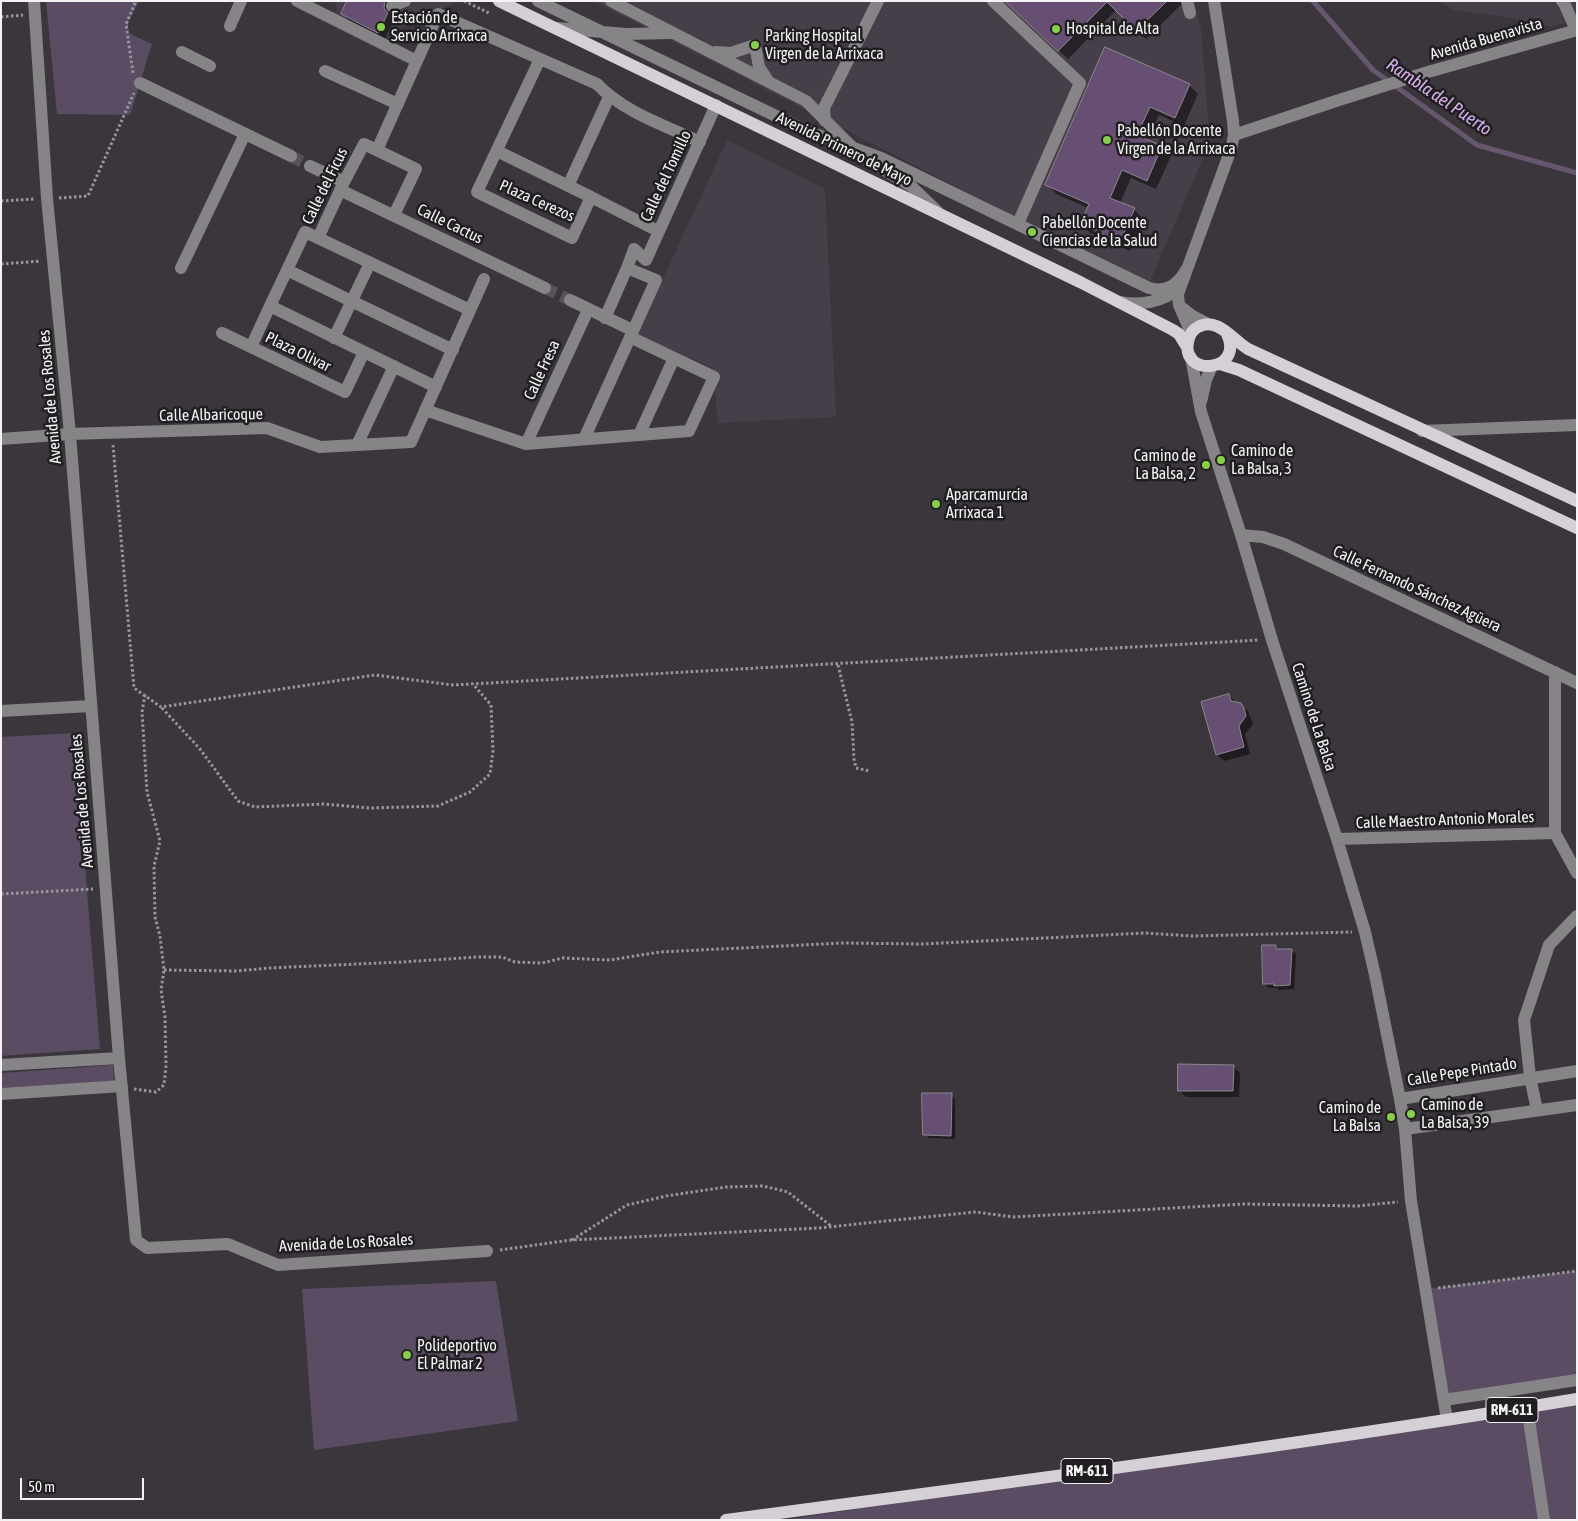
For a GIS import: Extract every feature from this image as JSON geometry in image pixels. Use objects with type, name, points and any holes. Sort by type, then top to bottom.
[{"type":"main road","name":"Avenida Primero de Mayo","points":[[499,1],[1080,282],[1173,330],[1179,334],[1189,352]]},
{"type":"main road","points":[[1577,501],[1248,349],[1219,326],[1208,324],[1192,331],[1189,352],[1198,364],[1216,365],[1239,370],[1577,528]]},
{"type":"main road","name":"Avenida Primero de Mayo","points":[[1173,330],[1192,331]]},
{"type":"main road","points":[[1216,365],[1228,356],[1230,345],[1227,334]]},
{"type":"main road","name":"RM-611","points":[[726,1520],[1122,1467],[1447,1420],[1577,1399]]},
{"type":"street","name":"Avenida de Los Rosales","points":[[34,1],[53,260],[70,434],[119,1058],[136,1240],[147,1248],[228,1244],[278,1265],[488,1251]]},
{"type":"street","points":[[230,26],[241,1]]},
{"type":"street","points":[[297,1],[417,61]]},
{"type":"street","points":[[392,6],[405,1]]},
{"type":"street","points":[[538,1],[813,133],[881,158],[1149,288],[1159,290],[1172,287],[1180,280],[1186,270]]},
{"type":"street","points":[[612,1],[776,84]]},
{"type":"street","points":[[825,121],[824,108],[878,1]]},
{"type":"street","points":[[994,1],[1080,83],[1020,219]]},
{"type":"street","points":[[1192,331],[1179,305],[1180,287],[1231,149],[1234,135],[1214,1]]},
{"type":"street","points":[[1562,1],[1576,30]]},
{"type":"street","points":[[394,215],[416,168],[377,150],[438,14],[597,84],[609,97],[624,107],[700,142]]},
{"type":"street","points":[[554,28],[633,34],[674,33]]},
{"type":"street","name":"Avenida Buenavista","points":[[1234,135],[1428,72],[1576,30]]},
{"type":"street","points":[[705,49],[731,53],[755,45],[759,67],[766,78],[808,102],[825,121],[873,165],[911,186],[940,214]]},
{"type":"street","points":[[182,52],[210,66]]},
{"type":"street","points":[[497,151],[540,59]]},
{"type":"street","points":[[325,71],[398,104]]},
{"type":"street","points":[[140,83],[291,156]]},
{"type":"street","points":[[568,186],[609,97]]},
{"type":"street","points":[[808,102],[821,104],[827,102]]},
{"type":"street","name":"Calle del Tomillo","points":[[627,268],[634,249],[646,260],[716,105]]},
{"type":"street","points":[[181,268],[246,134]]},
{"type":"street","name":"Calle del Ficus","points":[[270,306],[306,232],[318,238],[364,144],[377,150]]},
{"type":"street","name":"Plaza Cerezos","points":[[497,151],[568,186],[591,197],[572,238],[477,192],[497,151]]},
{"type":"street","name":"Calle Cactus","points":[[310,166],[394,215],[545,288]]},
{"type":"street","points":[[591,197],[658,231]]},
{"type":"street","points":[[318,238],[470,310]]},
{"type":"street","points":[[334,338],[370,263]]},
{"type":"street","points":[[584,439],[656,280],[627,268],[605,318]]},
{"type":"street","points":[[287,270],[453,350]]},
{"type":"street","name":"Calle Albaricoque","points":[[1,439],[70,434],[266,428],[320,447],[411,442],[484,279]]},
{"type":"street","points":[[1117,302],[1154,302],[1169,296],[1180,287]]},
{"type":"street","points":[[425,410],[526,444],[689,431],[714,377],[674,358],[570,300]]},
{"type":"street","points":[[1179,305],[1191,315],[1208,324]]},
{"type":"street","name":"Plaza Olivar","points":[[270,306],[364,352],[345,392],[251,347],[270,306]]},
{"type":"street","name":"Calle Fresa","points":[[526,444],[588,310]]},
{"type":"street","points":[[222,333],[251,347]]},
{"type":"street","points":[[364,352],[436,387]]},
{"type":"street","name":"Camino de La Balsa","points":[[1189,352],[1201,412],[1365,932],[1400,1099],[1405,1129],[1411,1201],[1447,1420]]},
{"type":"street","points":[[639,435],[674,358]]},
{"type":"street","name":"Camino de La Balsa","points":[[1201,412],[1204,388],[1216,365]]},
{"type":"street","points":[[357,445],[394,366]]},
{"type":"street","points":[[1422,431],[1577,424]]},
{"type":"street","name":"Calle Fernando Sánchez Agüera","points":[[1241,535],[1263,537],[1284,544],[1577,683]]},
{"type":"street","points":[[1555,672],[1555,833],[1577,873]]},
{"type":"street","points":[[1,711],[91,706]]},
{"type":"street","name":"Calle Maestro Antonio Morales","points":[[1337,839],[1555,833]]},
{"type":"street","points":[[1530,1077],[1524,1020],[1550,945],[1577,916]]},
{"type":"street","points":[[1,1065],[119,1058]]},
{"type":"street","name":"Calle Pepe Pintado","points":[[1400,1099],[1577,1071]]},
{"type":"street","name":"Calle Pepe Pintado","points":[[1530,1077],[1537,1110]]},
{"type":"street","points":[[1,1094],[122,1086]]},
{"type":"street","points":[[1405,1129],[1577,1105]]},
{"type":"street","points":[[1444,1400],[1577,1380]]},
{"type":"street","points":[[1528,1407],[1544,1520]]},
{"type":"path","points":[[464,1],[500,18]]},
{"type":"path","points":[[1,17],[36,14]]},
{"type":"path","points":[[1,201],[38,199]]},
{"type":"path","points":[[1,264],[53,260]]},
{"type":"path","points":[[112,433],[134,688],[162,707],[200,749],[238,802],[255,807],[269,808],[324,804],[370,808],[438,806],[470,792],[490,774],[493,751],[491,705],[472,684]]},
{"type":"path","points":[[162,707],[375,675],[453,684],[472,684],[1272,640]]},
{"type":"path","points":[[838,664],[852,722],[856,768],[869,771]]},
{"type":"path","points":[[122,1086],[156,1092],[164,1084],[166,1066],[165,1017],[161,990],[164,970],[160,936],[155,917],[154,866],[160,841],[147,792],[142,712],[145,695]]},
{"type":"path","points":[[1,894],[98,889]]},
{"type":"path","points":[[164,970],[237,971],[502,956],[515,962],[542,963],[563,958],[610,960],[660,952],[843,943],[922,944],[1144,933],[1193,936],[1365,932]]},
{"type":"path","points":[[571,1240],[627,1205],[666,1196],[726,1187],[763,1186],[788,1192],[832,1226]]},
{"type":"path","points":[[488,1251],[571,1240],[832,1226],[976,1212],[1013,1216],[1244,1204],[1358,1206],[1411,1201]]},
{"type":"path","points":[[1426,1289],[1577,1271]]},
{"type":"shaded area","points":[[46,1],[139,1],[128,23],[129,33],[152,44],[130,115],[57,114]]},
{"type":"shaded area","name":"Estación de Servicio Arrixaca","points":[[335,1],[457,2],[382,37],[337,18]]},
{"type":"shaded area","points":[[593,1],[1194,1],[1201,30],[1210,142],[1150,281],[1020,219]]},
{"type":"shaded area","points":[[1437,1],[1577,1],[1577,19],[1551,27],[1508,17],[1453,10]]},
{"type":"shaded area","points":[[727,140],[825,189],[836,417],[718,423],[713,368],[637,335]]},
{"type":"shaded area","points":[[74,733],[100,1049],[1,1056],[1,737]]},
{"type":"shaded area","points":[[113,1065],[114,1081],[1,1088],[1,1073]]},
{"type":"shaded area","points":[[1577,1271],[1577,1380],[1444,1400],[1426,1289]]},
{"type":"shaded area","name":"Polideportivo El Palmar 2","points":[[496,1281],[518,1421],[314,1450],[302,1289]]},
{"type":"shaded area","points":[[1577,1399],[1577,1520],[784,1520],[1527,1407]]},
{"type":"building","points":[[347,1],[385,1],[384,8],[388,13],[378,33],[341,14]]},
{"type":"building","name":"Hospital de Alta","points":[[1005,1],[1167,1],[1136,31],[1107,2],[1058,51]]},
{"type":"building","name":"Pabellón Docente Virgen de la Arrixaca","points":[[1105,47],[1190,84],[1175,118],[1150,107],[1137,135],[1162,146],[1147,181],[1122,170],[1110,198],[1135,208],[1120,242],[1080,224],[1089,204],[1045,185]]},
{"type":"building","points":[[1229,694],[1231,701],[1241,703],[1244,708],[1246,716],[1239,726],[1244,747],[1216,755],[1201,702]]},
{"type":"building","points":[[1262,945],[1276,945],[1276,949],[1292,949],[1290,985],[1274,986],[1274,984],[1263,984]]},
{"type":"building","points":[[1178,1064],[1234,1065],[1233,1091],[1178,1091]]},
{"type":"building","points":[[922,1093],[952,1093],[951,1136],[923,1135]]},
{"type":"waterway","name":"Rambla del Puerto","points":[[1313,1],[1373,70],[1477,145],[1577,173]]},
{"type":"tunnel","points":[[291,156],[310,166]]},
{"type":"tunnel","points":[[545,288],[570,300]]},
{"type":"place","name":"Estación de Servicio Arrixaca","points":[[381,27]]},
{"type":"place","name":"Hospital de Alta","points":[[1056,29]]},
{"type":"place","name":"Parking Hospital Virgen de la Arrixaca","points":[[755,45]]},
{"type":"place","name":"Pabellón Docente Virgen de la Arrixaca","points":[[1107,140]]},
{"type":"place","name":"Pabellón Docente Ciencias de la Salud","points":[[1032,232]]},
{"type":"place","name":"Camino de La Balsa, 3","points":[[1221,460]]},
{"type":"place","name":"Camino de La Balsa, 2","points":[[1206,465]]},
{"type":"place","name":"Aparcamurcia Arrixaca 1","points":[[936,504]]},
{"type":"place","name":"Camino de La Balsa, 39","points":[[1411,1114]]},
{"type":"place","name":"Camino de La Balsa","points":[[1391,1117]]},
{"type":"place","name":"Polideportivo El Palmar 2","points":[[407,1355]]}]
